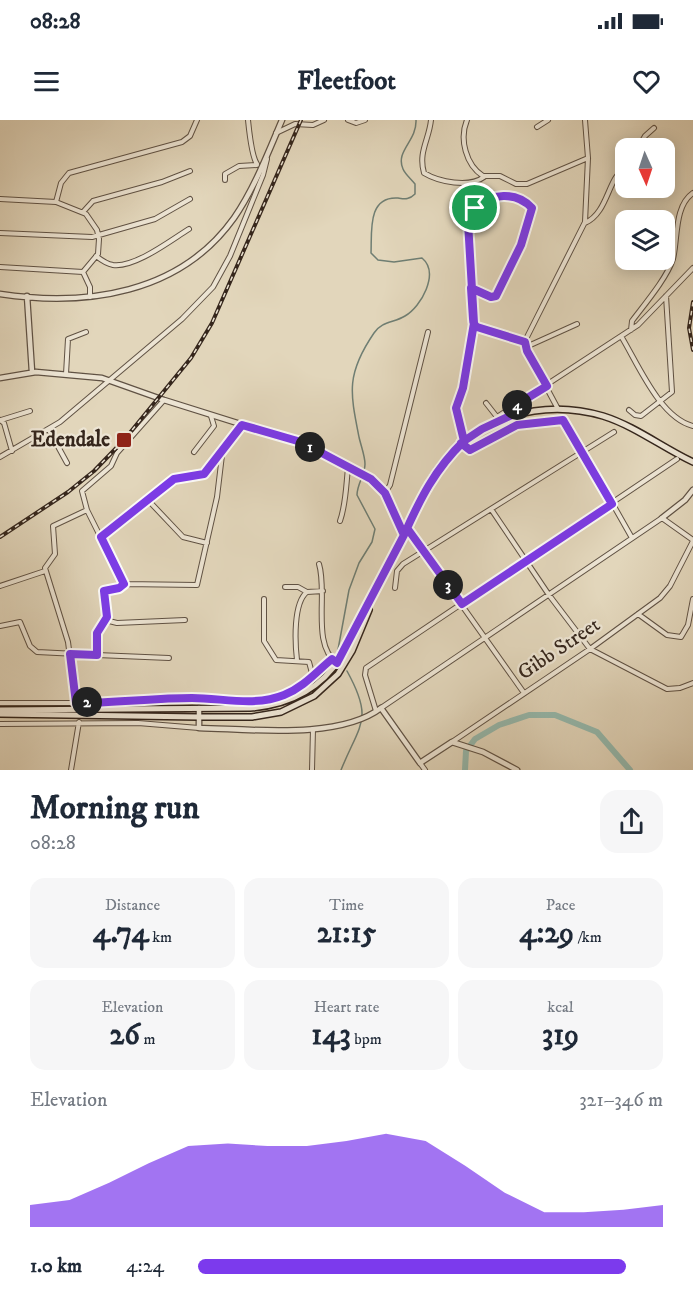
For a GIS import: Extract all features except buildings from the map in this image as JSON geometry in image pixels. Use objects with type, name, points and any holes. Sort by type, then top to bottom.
[{"type":"main road","points":[[0,712],[250,708],[285,702],[315,685],[335,661],[378,586],[436,471],[462,442],[512,411],[558,409],[585,412],[616,421],[693,462]]},
{"type":"main road","points":[[0,712],[199,717],[266,716],[290,709],[327,686],[347,660],[378,586]]},
{"type":"street","points":[[56,202],[62,183],[69,173],[177,144],[189,137],[197,120]]},
{"type":"street","points":[[249,120],[253,141],[251,154],[259,165]]},
{"type":"street","points":[[0,458],[49,430],[182,320],[213,287],[224,269],[259,185],[267,154],[282,120]]},
{"type":"street","points":[[276,133],[294,124],[313,125],[324,120]]},
{"type":"street","points":[[348,120],[356,123],[365,120]]},
{"type":"street","points":[[431,120],[428,137],[422,146],[424,173],[448,181],[469,183],[484,177],[499,176],[516,184],[527,184],[588,158]]},
{"type":"street","points":[[467,120],[465,147],[475,170],[484,177]]},
{"type":"street","points":[[537,127],[548,120]]},
{"type":"street","points":[[525,344],[584,224],[588,158],[585,120]]},
{"type":"street","points":[[644,138],[654,128]]},
{"type":"street","points":[[0,294],[90,297],[116,294],[167,276],[194,259],[234,217],[259,165],[267,154]]},
{"type":"street","points":[[225,180],[225,174],[232,169],[259,165]]},
{"type":"street","points":[[83,212],[93,201],[162,182],[190,171]]},
{"type":"street","points":[[584,224],[591,220],[601,208],[615,177]]},
{"type":"street","points":[[631,330],[632,322],[671,262],[680,213],[688,197],[693,193]]},
{"type":"street","points":[[471,288],[491,297],[496,296],[521,245],[531,218],[533,211],[526,203],[510,197],[495,196],[486,199],[470,215],[471,288],[474,323],[463,388],[456,408],[462,442],[470,450],[517,425],[563,420],[632,538]]},
{"type":"street","points":[[0,199],[56,202],[83,212],[92,221],[99,234],[96,256],[83,272]]},
{"type":"street","points":[[0,233],[77,238],[155,219],[190,199]]},
{"type":"street","points":[[96,256],[113,265],[123,264],[152,252],[189,229]]},
{"type":"street","points":[[0,267],[83,272]]},
{"type":"street","points":[[486,403],[495,417],[512,411],[650,315],[665,295],[693,268]]},
{"type":"street","points":[[83,272],[90,287],[90,297]]},
{"type":"street","points":[[629,410],[639,416],[661,402],[673,389],[665,295]]},
{"type":"street","points":[[27,296],[32,372]]},
{"type":"street","points":[[474,323],[484,330],[525,344],[577,324]]},
{"type":"street","points":[[66,374],[68,339],[86,332]]},
{"type":"street","points":[[385,493],[390,485],[428,332]]},
{"type":"street","points":[[621,336],[661,402],[673,417],[693,426]]},
{"type":"street","points":[[525,344],[558,409]]},
{"type":"street","points":[[0,378],[32,372],[110,380],[211,416],[301,442],[371,479],[385,493],[404,535]]},
{"type":"street","points":[[124,584],[87,510],[83,489],[109,467],[117,453],[164,400]]},
{"type":"street","points":[[12,451],[0,420],[30,411]]},
{"type":"street","points":[[194,452],[214,426],[211,416]]},
{"type":"street","points":[[101,537],[176,478],[204,474],[242,425]]},
{"type":"street","points":[[49,430],[67,463]]},
{"type":"street","points":[[395,588],[400,566],[614,432]]},
{"type":"street","points":[[97,655],[97,633],[105,620],[104,590],[119,588],[124,584],[195,586],[199,583],[222,468],[223,447]]},
{"type":"street","points":[[425,770],[378,709],[365,670],[677,459]]},
{"type":"street","points":[[340,520],[345,505],[344,493],[350,468]]},
{"type":"street","points":[[0,724],[79,722],[138,723],[199,728],[313,728],[355,722],[378,709],[662,518],[693,490]]},
{"type":"street","points":[[147,499],[183,537],[207,543]]},
{"type":"street","points":[[491,509],[549,595],[590,650],[667,688],[680,688],[693,683]]},
{"type":"street","points":[[78,710],[70,654],[45,566],[55,554],[53,526],[87,510]]},
{"type":"street","points":[[662,518],[693,541]]},
{"type":"street","points":[[407,528],[524,693]]},
{"type":"street","name":"Gibb Street","points":[[420,763],[590,650],[668,590],[693,541]]},
{"type":"street","points":[[0,703],[76,703],[199,698],[245,701],[271,699],[290,693],[335,661],[321,638],[323,591],[319,564]]},
{"type":"street","points":[[0,586],[45,571]]},
{"type":"street","points":[[285,587],[298,587],[307,592],[323,591]]},
{"type":"street","points":[[297,660],[299,606],[307,592]]},
{"type":"street","points":[[264,599],[265,645],[276,660],[297,660],[310,664],[314,677]]},
{"type":"street","points":[[638,614],[667,635],[681,637],[688,625],[693,599]]},
{"type":"street","points":[[105,620],[117,623],[185,620]]},
{"type":"street","points":[[0,626],[20,622],[35,651],[169,658]]},
{"type":"street","points":[[199,698],[199,728]]},
{"type":"street","points":[[71,770],[79,722]]},
{"type":"street","points":[[312,770],[313,728]]},
{"type":"street","points":[[452,742],[473,748],[517,770]]},
{"type":"waterway","points":[[337,655],[349,590],[359,563],[372,542],[375,529],[357,495],[365,464],[352,395],[355,372],[365,347],[377,329],[411,312],[422,298],[429,281],[427,264],[422,258],[394,262],[378,260],[371,253],[373,217],[376,209],[388,199],[407,199],[415,194],[415,184],[404,171],[401,163],[416,120]]},
{"type":"waterway","points":[[341,770],[358,731],[362,711],[355,687],[347,671]]},
{"type":"waterway","points":[[465,770],[466,751],[475,739],[499,725],[529,715],[555,715],[597,732],[630,770]]},
{"type":"railway","points":[[0,537],[68,492],[94,471],[124,440],[191,358],[212,323],[301,120]]},
{"type":"railway","points":[[693,302],[689,328],[693,350]]},
{"type":"place","name":"Edendale","points":[[124,440]]},
{"type":"route","points":[[475,208],[468,222],[471,288],[474,323],[470,336],[463,388],[456,408],[464,441],[458,447],[443,462],[436,471],[418,503],[404,535],[397,524],[385,493],[371,479],[301,442],[242,425],[216,455],[204,474],[198,477],[184,476],[174,479],[101,537],[124,584],[122,587],[104,591],[107,617],[97,633],[97,655],[70,654],[76,703],[126,703],[192,698],[257,701],[285,694],[317,675],[332,659],[337,663],[348,645],[404,535],[407,528],[424,551],[462,604],[612,504],[568,424],[563,420],[540,420],[517,425],[498,433],[470,450],[466,449],[461,443],[464,441],[482,429],[514,414],[511,408],[547,386],[527,351],[525,342],[488,332],[474,325],[473,319],[471,288],[491,297],[496,296],[521,245],[533,211],[532,208],[520,200],[500,196],[486,199],[475,208]]}]
